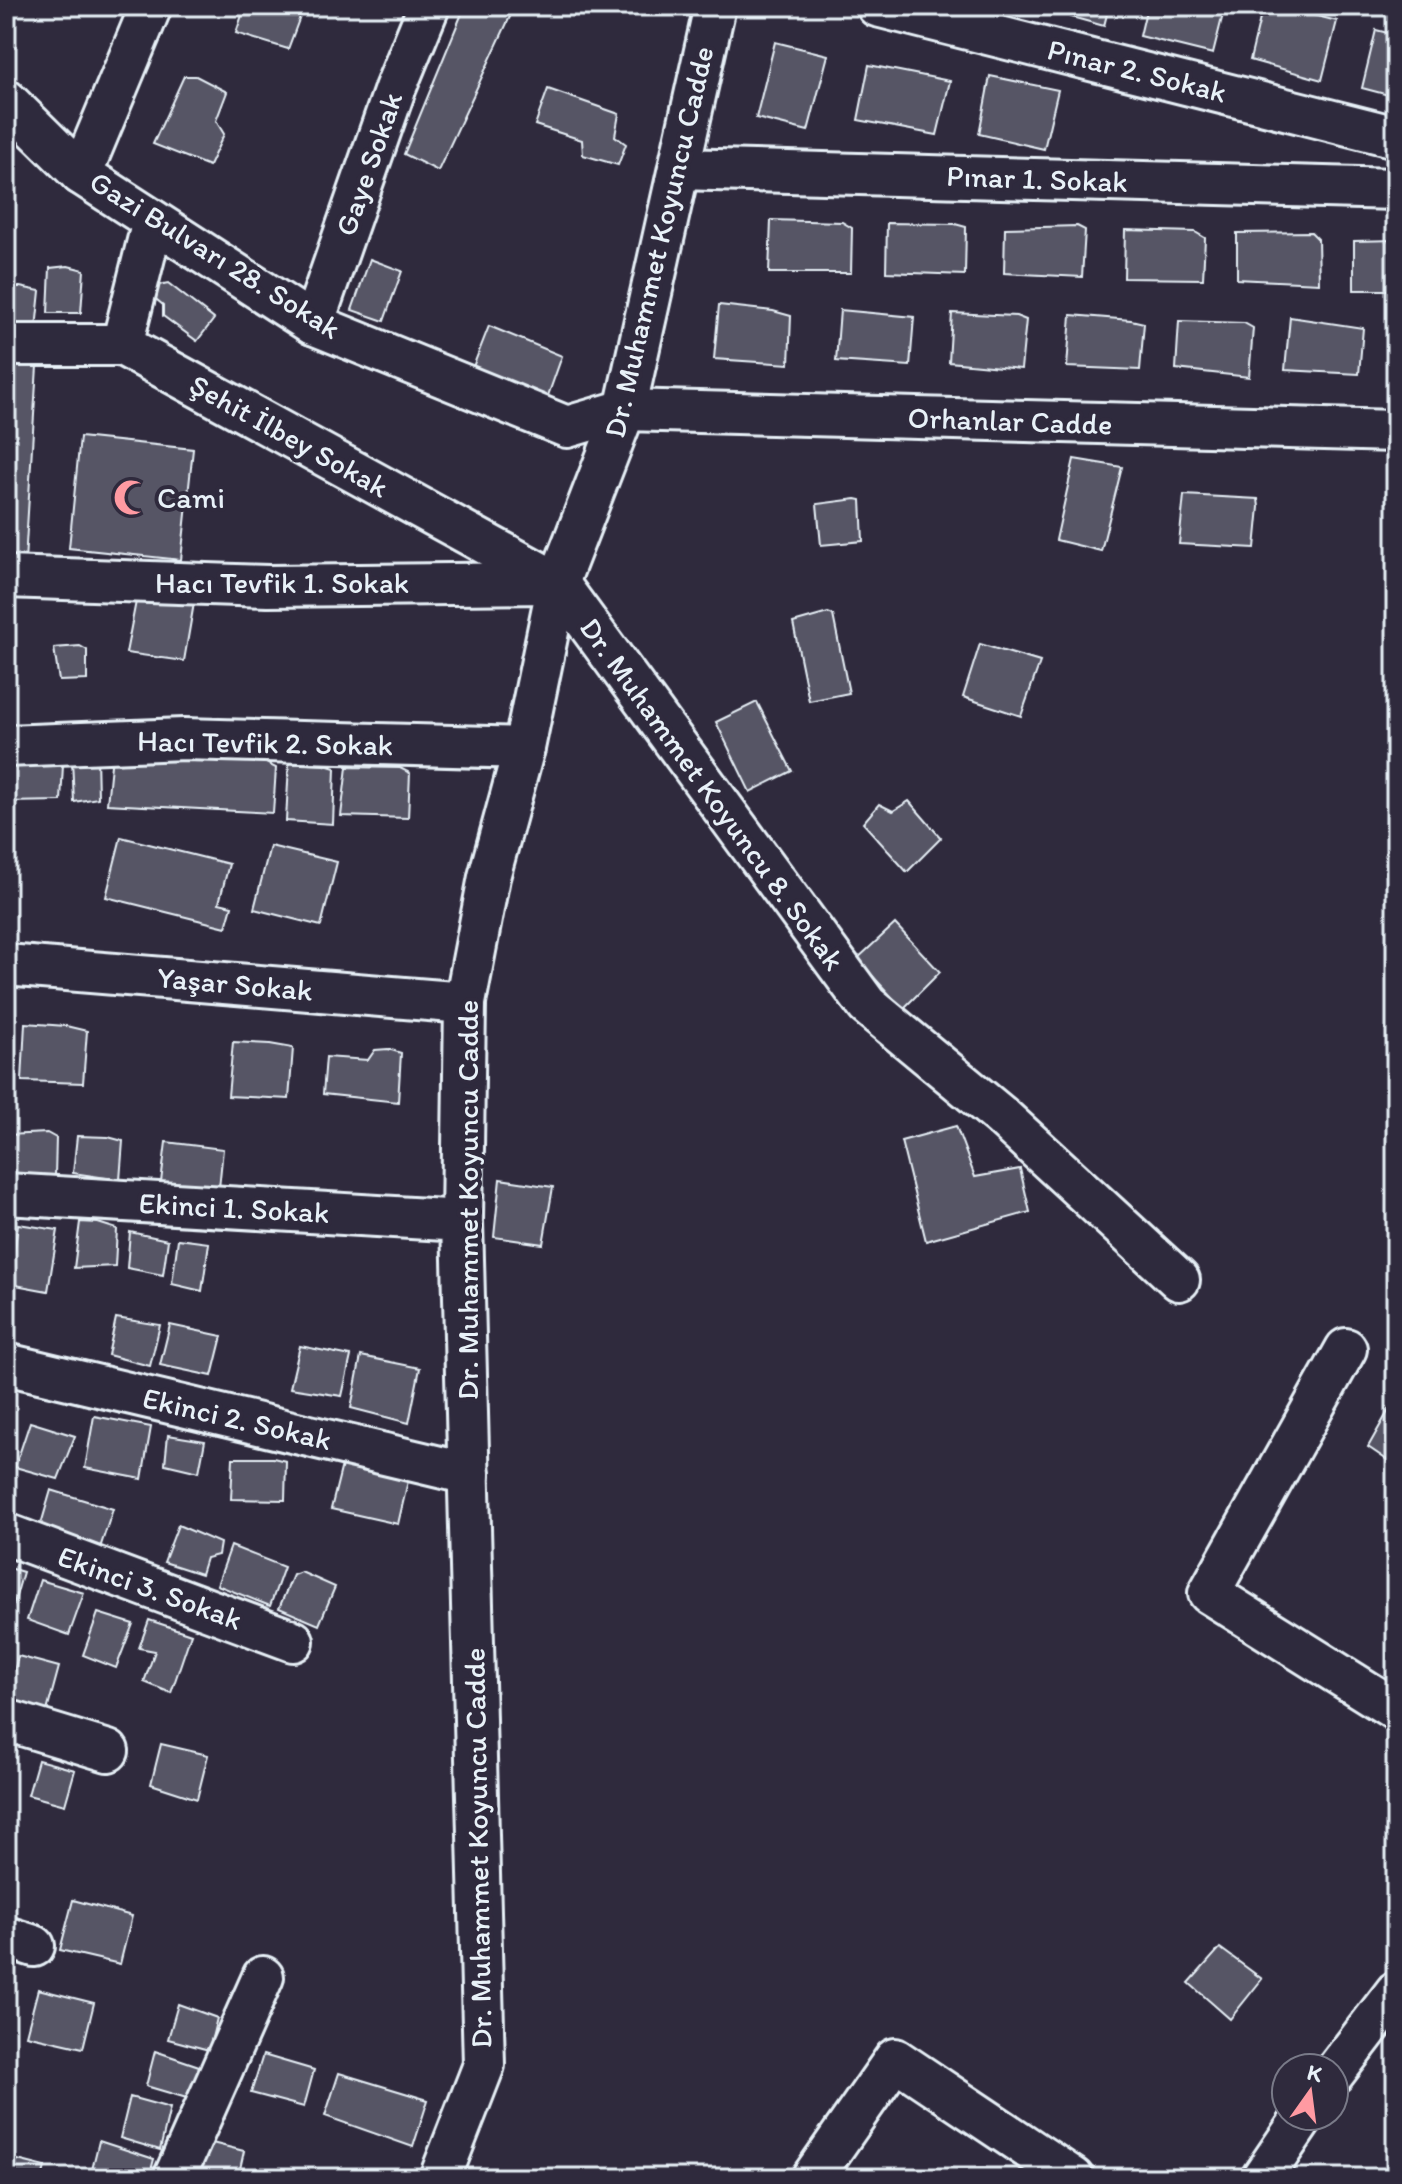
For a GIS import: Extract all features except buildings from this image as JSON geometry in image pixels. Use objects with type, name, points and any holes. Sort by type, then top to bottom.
[{"type":"street","points":[[81,174],[151,6]]},
{"type":"street","name":"Gaye Sokak","points":[[313,324],[395,89],[429,6]]},
{"type":"street","name":"Dr. Muhammet Koyuncu Cadde","points":[[440,2178],[484,2065],[462,1221],[465,1003],[489,877],[524,748],[558,583],[625,410],[715,6]]},
{"type":"street","name":"Pınar 2. Sokak","points":[[877,6],[1396,137]]},
{"type":"street","name":"Gazi Bulvarı 28. Sokak","points":[[6,100],[81,174],[313,324],[567,427],[625,410]]},
{"type":"street","name":"Pınar 1. Sokak","points":[[679,169],[1396,189]]},
{"type":"street","points":[[122,345],[153,221]]},
{"type":"street","name":"Şehit İlbey Sokak","points":[[6,345],[122,345],[558,583]]},
{"type":"street","name":"Orhanlar Cadde","points":[[625,410],[1396,431]]},
{"type":"street","name":"Hacı Tevfik 1. Sokak","points":[[6,577],[268,586],[558,583]]},
{"type":"street","name":"Dr. Muhammet Koyuncu 8. Sokak","points":[[558,583],[867,1005],[1001,1116],[1179,1280]]},
{"type":"street","name":"Hacı Tevfik 2. Sokak","points":[[6,746],[184,739],[524,748]]},
{"type":"street","name":"Yaşar Sokak","points":[[6,965],[465,1003]]},
{"type":"street","name":"Ekinci 1. Sokak","points":[[6,1194],[462,1221]]},
{"type":"street","points":[[1346,1349],[1209,1593],[1396,1710]]},
{"type":"street","name":"Ekinci 2. Sokak","points":[[6,1364],[469,1474]]},
{"type":"street","name":"Ekinci 3. Sokak","points":[[6,1534],[293,1641]]},
{"type":"street","points":[[6,1720],[108,1751]]},
{"type":"street","points":[[174,2178],[263,1977]]},
{"type":"street","points":[[1350,2052],[1396,1992]]},
{"type":"street","points":[[812,2178],[895,2059],[1073,2178]]},
{"type":"street","points":[[1262,2178],[1293,2132]]},
{"type":"place","name":"Cami","points":[[131,498]]}]
